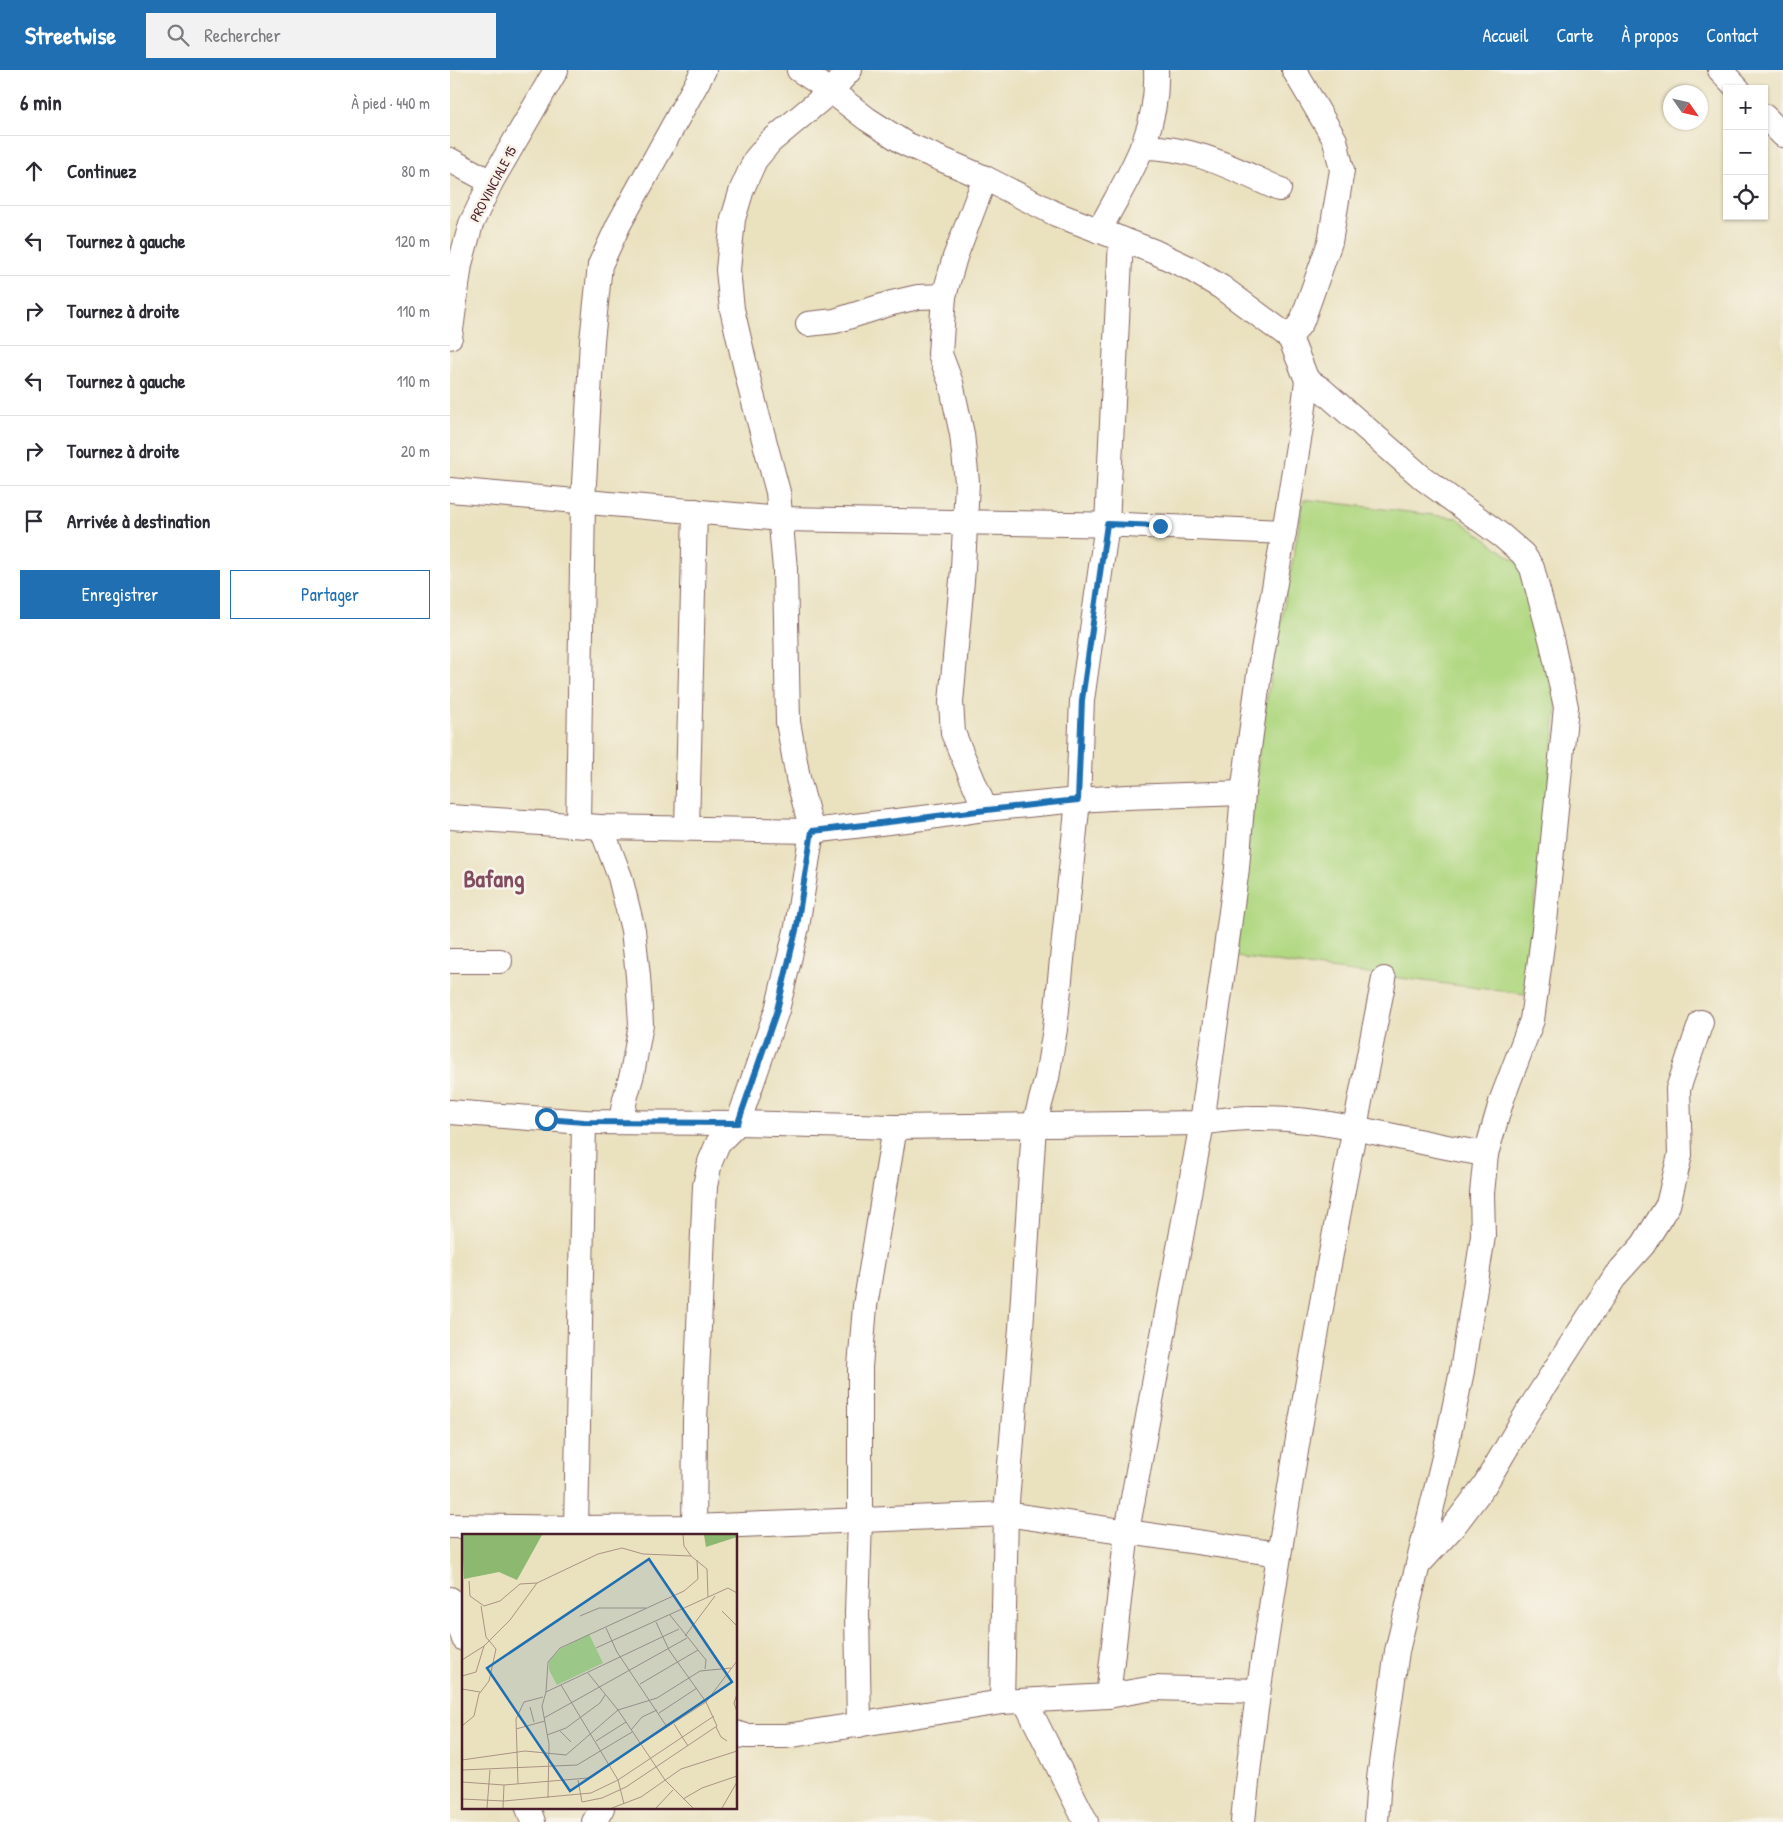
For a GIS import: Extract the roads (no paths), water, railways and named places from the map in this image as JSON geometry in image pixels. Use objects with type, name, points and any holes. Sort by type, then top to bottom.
[{"type":"street","name":"PROVINCIALE 15","points":[[450,337],[460,264],[471,224],[491,182],[556,70]]},
{"type":"street","points":[[621,1121],[641,1024],[633,930],[620,878],[590,826],[583,501],[592,341],[600,265],[619,224],[704,70]]},
{"type":"street","points":[[799,70],[866,119],[906,144],[986,178],[1047,210],[1155,252],[1189,268],[1221,288],[1290,338],[1307,380],[1284,532],[1260,667],[1243,794],[1237,868],[1202,1123],[1127,1531],[1108,1696]]},
{"type":"street","points":[[694,1531],[695,1421],[705,1186],[710,1162],[718,1144],[738,1123],[777,1010],[797,926],[812,831],[798,778],[788,722],[785,569],[778,492],[751,391],[732,309],[728,270],[733,219],[742,188],[755,160],[770,142],[830,91],[850,70]]},
{"type":"street","points":[[1099,231],[1135,166],[1150,130],[1156,98],[1156,70]]},
{"type":"street","points":[[1290,338],[1302,321],[1330,242],[1342,170],[1335,140],[1294,70]]},
{"type":"street","points":[[1720,70],[1734,85]]},
{"type":"street","points":[[1768,120],[1783,135]]},
{"type":"street","points":[[1142,148],[1163,147],[1210,158],[1279,189]]},
{"type":"street","points":[[450,160],[491,182]]},
{"type":"street","points":[[985,809],[953,733],[951,702],[963,569],[967,482],[962,434],[951,383],[940,354],[944,296],[955,257],[986,178]]},
{"type":"street","points":[[1086,1822],[1013,1701],[1006,1514],[1021,1328],[1034,1126],[1047,1078],[1055,1029],[1078,800],[1082,700],[1107,524],[1121,239]]},
{"type":"street","points":[[808,324],[835,321],[892,303],[944,296]]},
{"type":"street","points":[[1307,380],[1321,389],[1424,479],[1502,536],[1523,554],[1532,568],[1552,643],[1566,707],[1544,932],[1532,1020],[1502,1099],[1486,1154],[1482,1192],[1483,1236],[1463,1362],[1444,1457],[1397,1650],[1379,1778],[1376,1822]]},
{"type":"street","points":[[450,490],[781,519],[1107,524],[1284,532]]},
{"type":"street","points":[[687,828],[695,511]]},
{"type":"street","points":[[450,817],[590,826],[812,831],[931,818],[985,809],[1078,800],[1243,794]]},
{"type":"street","points":[[450,960],[500,961]]},
{"type":"street","points":[[1243,1822],[1258,1691],[1278,1554],[1309,1375],[1384,979]]},
{"type":"street","points":[[1417,1565],[1454,1527],[1484,1486],[1532,1405],[1616,1275],[1643,1245],[1668,1205],[1680,1155],[1678,1089],[1702,1022]]},
{"type":"street","points":[[450,1112],[584,1122],[621,1121],[895,1127],[1202,1123],[1226,1118],[1250,1118],[1355,1127],[1486,1154]]},
{"type":"street","points":[[576,1528],[584,1122]]},
{"type":"street","points":[[859,1725],[857,1613],[860,1520],[860,1367],[865,1306],[895,1127]]},
{"type":"street","points":[[450,1526],[694,1531],[860,1520],[1006,1514],[1278,1554]]},
{"type":"street","points":[[450,1599],[462,1633]]},
{"type":"street","points":[[738,1734],[744,1736],[786,1736],[1013,1701],[1108,1696],[1154,1688],[1258,1691]]},
{"type":"street","points":[[529,1810],[533,1822]]},
{"type":"street","points":[[594,1822],[601,1810]]},
{"type":"district","name":"Bafang","points":[[494,879]]}]
